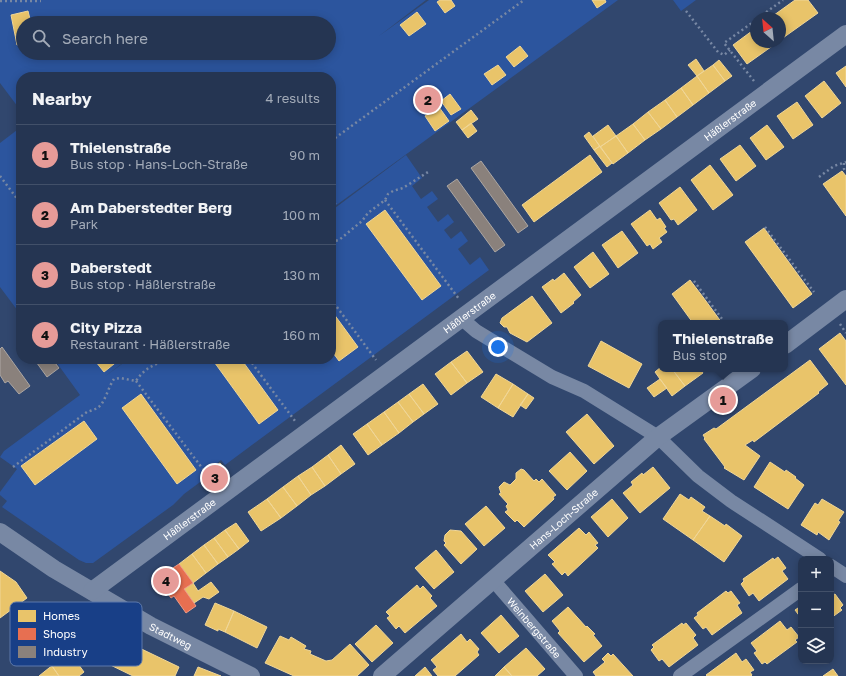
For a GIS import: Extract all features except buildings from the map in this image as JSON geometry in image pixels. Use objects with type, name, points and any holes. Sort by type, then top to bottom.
[{"type":"street","name":"Häßlerstraße","points":[[92,591],[846,34]]},
{"type":"street","points":[[788,342],[846,299]]},
{"type":"street","points":[[465,315],[476,331],[546,374],[584,392],[658,437],[698,476],[732,501],[815,556]]},
{"type":"street","name":"Hans-Loch-Straße","points":[[382,676],[658,437],[748,372]]},
{"type":"street","name":"Stadtweg","points":[[0,532],[54,569],[111,602]]},
{"type":"street","points":[[834,568],[846,576]]},
{"type":"street","name":"Weinbergstraße","points":[[493,580],[576,676]]},
{"type":"street","points":[[680,676],[798,591]]},
{"type":"street","name":"Stadtweg","points":[[142,621],[251,676]]},
{"type":"path","points":[[336,137],[524,0]]},
{"type":"path","points":[[767,12],[783,0]]},
{"type":"path","points":[[0,1],[41,1]]},
{"type":"path","points":[[686,11],[718,52],[724,55],[730,50]]},
{"type":"path","points":[[750,24],[724,42],[764,94]]},
{"type":"path","points":[[819,177],[834,166],[845,162],[844,169],[846,172]]},
{"type":"path","points":[[336,241],[339,240],[368,213],[385,200],[388,194],[403,188],[428,172]]},
{"type":"path","points":[[0,176],[16,197]]},
{"type":"path","points":[[385,200],[465,315]]},
{"type":"path","points":[[765,227],[814,292]]},
{"type":"path","points":[[694,282],[723,320]]},
{"type":"path","points":[[336,306],[386,374]]},
{"type":"path","points":[[840,324],[846,333]]},
{"type":"path","points":[[136,381],[142,373],[150,367],[158,364]]},
{"type":"path","points":[[253,364],[304,434]]},
{"type":"path","points":[[13,467],[87,412],[98,408],[110,384],[114,379],[120,378],[136,381],[222,495]]},
{"type":"shaded area","points":[[0,0],[426,0],[379,36],[429,0],[618,0],[336,205],[336,72],[16,72],[16,104],[0,83]]},
{"type":"shaded area","points":[[673,0],[696,0],[681,11]]},
{"type":"shaded area","points":[[16,131],[16,308],[0,287],[0,143]]},
{"type":"shaded area","points":[[406,155],[422,178],[412,186],[421,199],[432,191],[438,199],[427,207],[438,222],[448,214],[454,222],[444,230],[451,239],[461,231],[468,241],[458,249],[470,265],[480,257],[489,270],[225,465],[221,460],[208,470],[211,474],[184,494],[173,505],[93,563],[86,563],[79,560],[2,507],[7,501],[0,495],[0,492],[17,469],[0,457],[4,451],[80,395],[58,364],[121,364],[104,377],[122,364],[336,364],[336,207]]},
{"type":"place","name":"Am Daberstedter Berg","points":[[428,100]]},
{"type":"place","name":"Thielenstraße","points":[[723,400]]},
{"type":"place","name":"Daberstedt","points":[[215,478]]},
{"type":"place","name":"City Pizza","points":[[166,581]]}]
